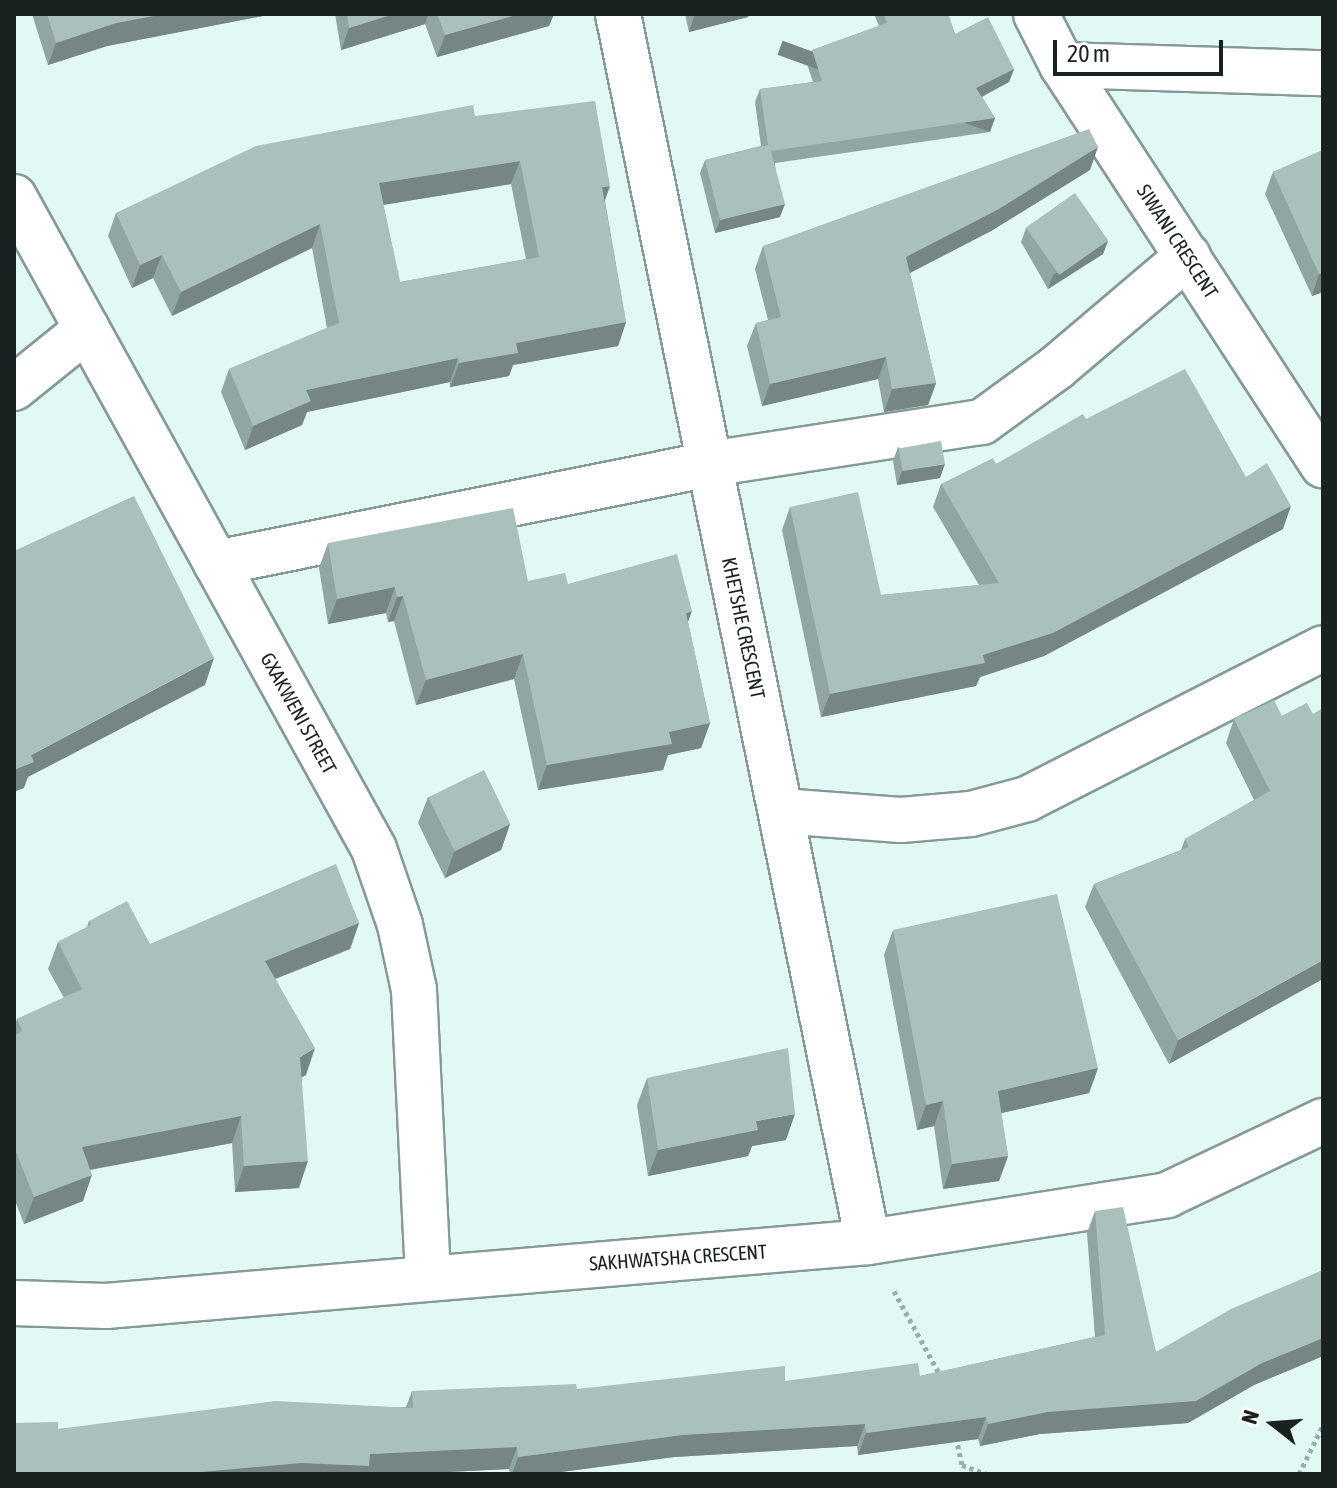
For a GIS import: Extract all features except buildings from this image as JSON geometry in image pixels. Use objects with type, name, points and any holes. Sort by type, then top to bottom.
[{"type":"street","name":"KHETSHE CRESCENT","points":[[618,14],[868,1242]]},
{"type":"street","name":"SIWANI CRESCENT","points":[[1036,14],[1062,65],[1323,465]]},
{"type":"street","points":[[1062,65],[1323,73]]},
{"type":"street","name":"GXAKWENI STREET","points":[[14,197],[374,849],[400,925],[414,990],[428,1277]]},
{"type":"street","points":[[216,563],[710,464],[982,422],[1056,368],[1188,256]]},
{"type":"street","points":[[14,388],[87,329]]},
{"type":"street","points":[[781,811],[901,820],[971,814],[1027,799],[1323,648]]},
{"type":"street","name":"SAKHWATSHA CRESCENT","points":[[14,1303],[106,1306],[868,1242],[1167,1195],[1323,1121]]},
{"type":"path","points":[[868,1242],[945,1392]]},
{"type":"path","points":[[952,1421],[962,1465],[987,1474]]},
{"type":"path","points":[[1299,1474],[1323,1425]]}]
